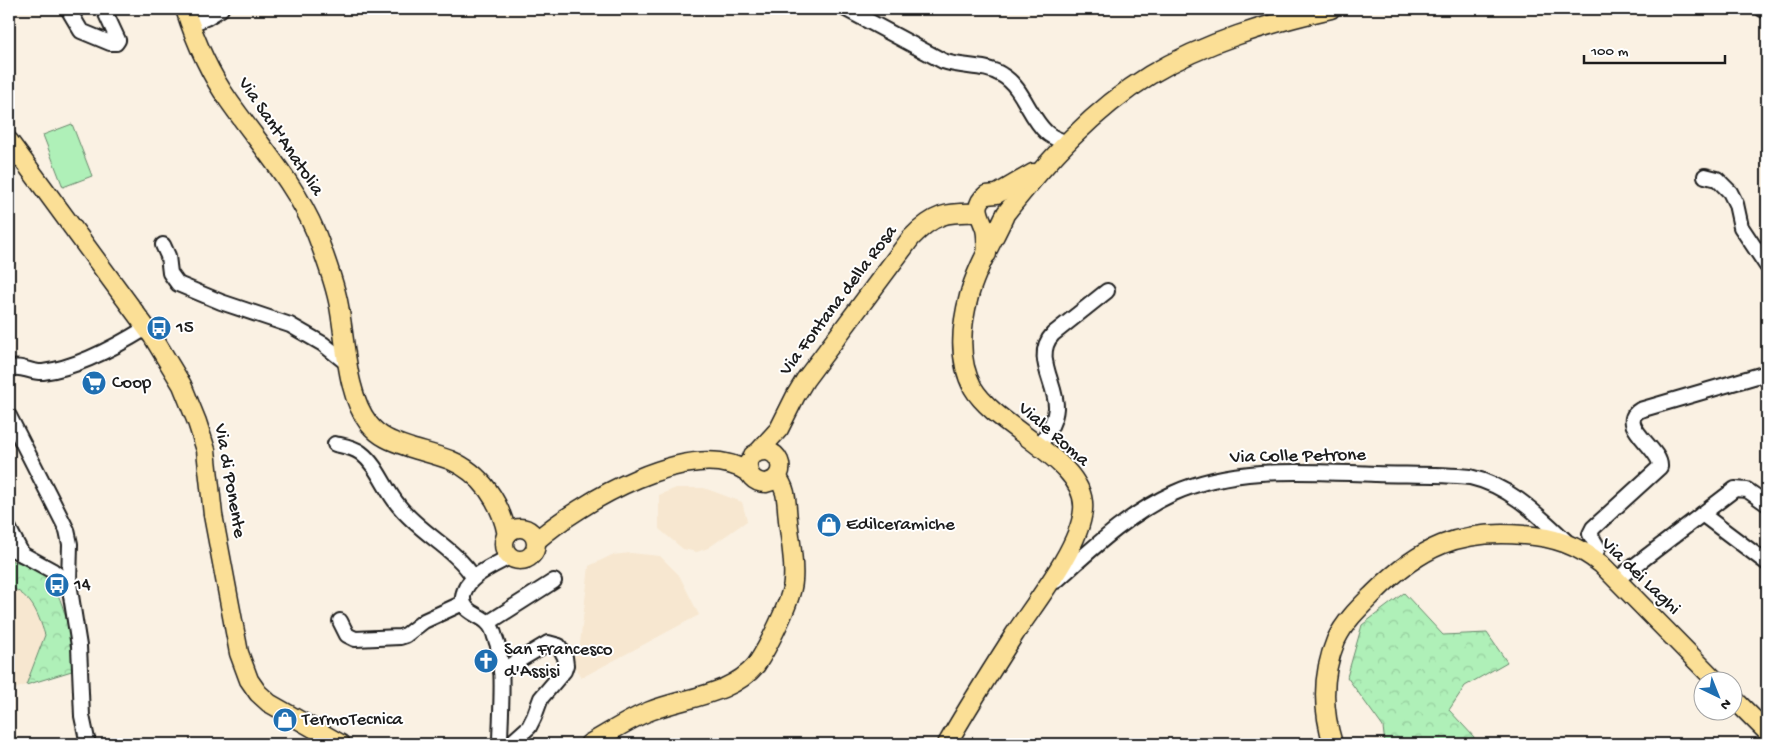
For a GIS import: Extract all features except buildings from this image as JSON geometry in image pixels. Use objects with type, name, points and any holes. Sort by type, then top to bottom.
[{"type":"main road","name":"Viale Roma","points":[[947,744],[980,689],[1044,591],[1075,538],[1082,521],[1084,505],[1080,488],[1074,478],[980,398],[967,373],[962,347],[965,313],[969,295],[977,273],[1005,215],[1067,143],[1121,95],[1152,74],[1198,50],[1248,32],[1331,9]]},
{"type":"main road","name":"Via Sant'Anatolia","points":[[188,16],[220,88],[284,174],[313,226],[336,292],[348,364],[359,408],[374,430],[387,440],[449,460],[463,467],[482,483],[496,501],[505,521],[519,542]]},
{"type":"main road","name":"Via di Ponente","points":[[9,140],[146,328],[177,375],[189,401],[207,456],[213,515],[239,653],[244,670],[253,687],[265,700],[342,744]]},
{"type":"main road","name":"Viale Roma","points":[[991,195],[1048,164]]},
{"type":"main road","name":"Via Fontana della Rosa","points":[[753,461],[779,429],[802,385],[898,254],[921,228],[964,202],[991,195]]},
{"type":"main road","points":[[943,214],[979,215],[984,220],[992,223],[1001,220],[1005,215],[1006,204],[1004,199],[991,195],[979,203],[979,215],[985,230],[987,254]]},
{"type":"main road","name":"Via Fontana della Rosa","points":[[774,474],[779,429]]},
{"type":"main road","points":[[519,542],[599,497],[638,478],[658,471],[689,464],[722,462],[741,468],[770,451],[774,454],[774,474],[778,494],[788,514],[794,574],[792,590],[788,601],[761,657],[752,670],[740,680],[726,687],[643,714],[589,744]]},
{"type":"main road","points":[[753,461],[756,481],[774,474]]},
{"type":"main road","name":"Via dei Laghi","points":[[1333,744],[1326,716],[1324,697],[1327,669],[1333,648],[1340,634],[1362,604],[1386,582],[1436,546],[1460,538],[1494,533],[1553,538],[1567,542],[1593,558],[1705,670]]},
{"type":"main road","points":[[1744,709],[1767,732]]},
{"type":"street","points":[[68,9],[81,31],[110,43],[116,43],[118,40],[106,14]]},
{"type":"street","name":"Via Sant'Anatolia","points":[[188,16],[206,18],[221,9]]},
{"type":"street","points":[[846,9],[943,61],[1002,74],[1012,83],[1043,129],[1053,137],[1067,143]]},
{"type":"street","points":[[1762,9],[1767,11]]},
{"type":"street","points":[[1705,176],[1717,179],[1730,192],[1736,204],[1741,227],[1767,266]]},
{"type":"street","points":[[163,245],[168,256],[170,273],[178,284],[229,305],[290,325],[323,344],[348,364]]},
{"type":"street","points":[[1039,447],[1052,424],[1056,408],[1046,365],[1046,345],[1053,334],[1106,291]]},
{"type":"street","points":[[9,369],[16,367],[30,372],[43,372],[62,367],[92,356],[146,328]]},
{"type":"street","points":[[1593,558],[1598,548],[1590,534],[1593,528],[1660,467],[1658,458],[1634,428],[1632,420],[1635,414],[1640,410],[1767,373]]},
{"type":"street","points":[[9,416],[68,530],[70,544],[69,578],[79,646],[82,716],[88,744]]},
{"type":"street","points":[[335,444],[355,450],[365,456],[406,515],[460,559],[474,578]]},
{"type":"street","name":"Via Colle Petrone","points":[[1044,591],[1114,530],[1148,506],[1200,482],[1236,475],[1306,472],[1470,477],[1492,484],[1516,498],[1567,542]]},
{"type":"street","points":[[1616,580],[1730,492],[1738,489],[1747,490],[1767,504]]},
{"type":"street","points":[[1702,514],[1767,563]]},
{"type":"street","points":[[9,529],[22,554]]},
{"type":"street","points":[[500,744],[501,672],[498,645],[488,623],[470,611],[463,603],[465,590],[474,578],[519,542]]},
{"type":"street","points":[[9,547],[69,578]]},
{"type":"street","points":[[488,623],[554,582]]},
{"type":"street","points":[[340,621],[348,635],[355,639],[400,637],[424,621],[463,603]]},
{"type":"street","points":[[501,672],[548,643],[559,646],[565,657],[566,665],[564,671],[541,698],[531,724],[510,744]]},
{"type":"shaded area","points":[[676,488],[704,488],[742,502],[747,521],[708,548],[697,552],[683,549],[659,529],[659,495]]},
{"type":"shaded area","points":[[631,553],[660,556],[679,575],[699,615],[581,678],[571,658],[579,653],[589,566],[612,555]]},
{"type":"shaded area","points":[[9,586],[21,593],[35,607],[45,635],[26,685],[9,691]]},
{"type":"green space","points":[[72,124],[92,176],[63,187],[43,135]]},
{"type":"green space","points":[[9,560],[37,569],[45,574],[52,583],[66,619],[75,670],[26,685],[45,635],[29,600],[9,586]]},
{"type":"green space","points":[[1404,593],[1443,635],[1487,633],[1507,662],[1465,686],[1449,710],[1474,737],[1474,744],[1385,744],[1383,727],[1347,677],[1362,625]]},
{"type":"place","name":"15","points":[[159,328]]},
{"type":"place","name":"Coop","points":[[94,383]]},
{"type":"place","name":"Edilceramiche","points":[[829,525]]},
{"type":"place","name":"14","points":[[57,585]]},
{"type":"place","name":"San Francesco d'Assisi","points":[[486,661]]},
{"type":"place","name":"TermoTecnica","points":[[285,720]]}]
